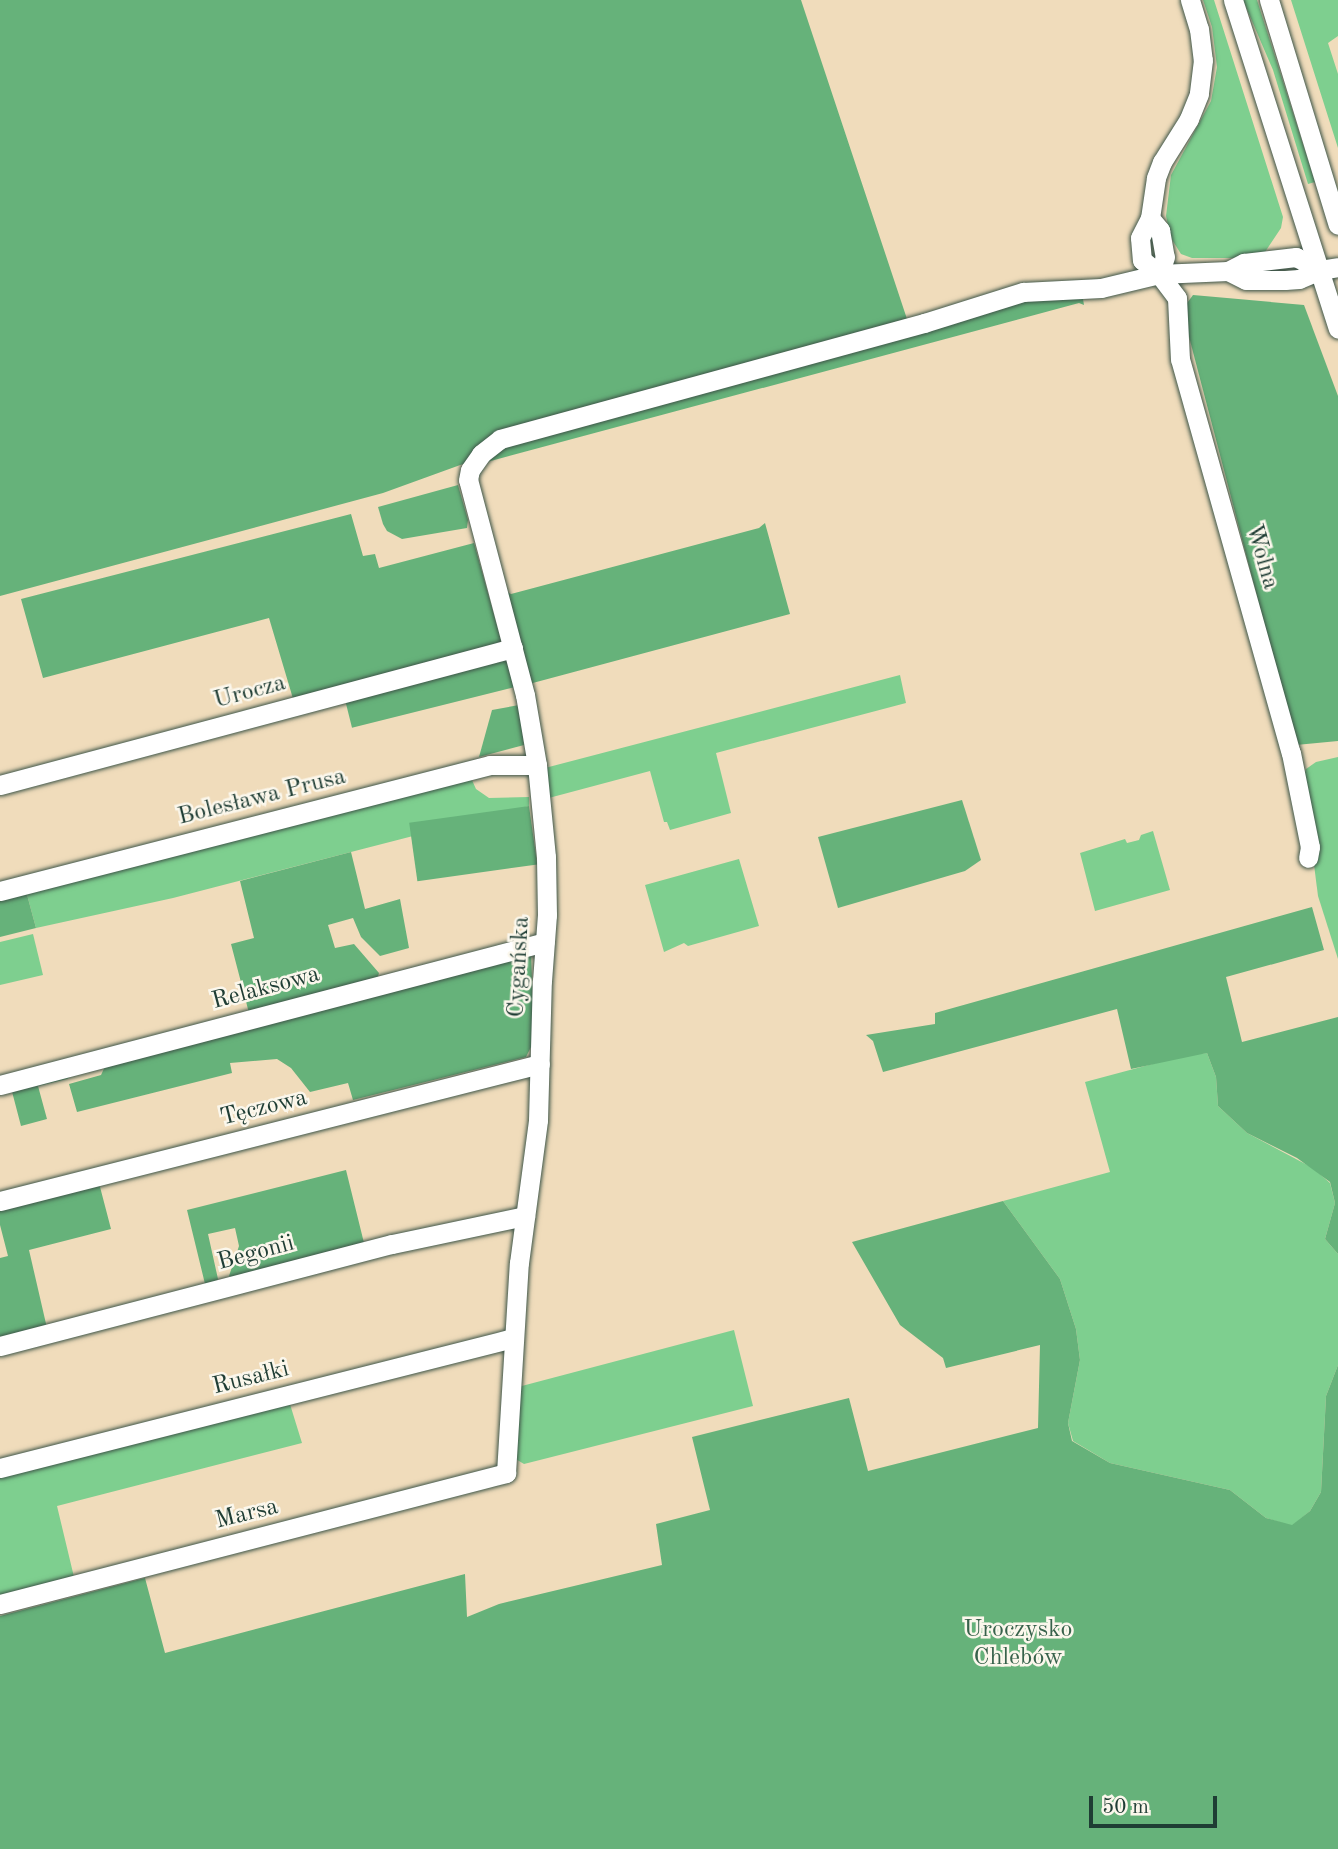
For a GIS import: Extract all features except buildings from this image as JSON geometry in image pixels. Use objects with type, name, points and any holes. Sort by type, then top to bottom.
[{"type":"street","name":"Wolna","points":[[1190,0],[1199,29],[1203,60],[1199,94],[1189,119],[1163,162],[1153,191],[1150,218],[1140,238],[1142,260],[1159,274],[1177,298],[1180,359],[1292,753],[1310,847],[1308,858]]},
{"type":"street","points":[[1233,0],[1329,268],[1338,329]]},
{"type":"street","points":[[1269,0],[1338,225]]},
{"type":"street","points":[[1159,274],[1228,271],[1246,280],[1272,280],[1300,279],[1329,268]]},
{"type":"street","name":"Cygańska","points":[[506,1473],[513,1338],[538,1120],[546,857],[537,765],[513,648],[468,480],[470,470],[481,454],[500,439],[924,323],[1023,292],[1101,288],[1159,274]]},
{"type":"street","name":"Urocza","points":[[0,785],[513,648]]},
{"type":"street","name":"Bolesława Prusa","points":[[0,891],[490,765],[537,765]]},
{"type":"street","name":"Relaksowa","points":[[0,1085],[545,942]]},
{"type":"street","name":"Tęczowa","points":[[0,1201],[540,1064]]},
{"type":"street","name":"Begonii","points":[[0,1346],[392,1244],[526,1216]]},
{"type":"street","name":"Rusałki","points":[[0,1468],[513,1338]]},
{"type":"street","name":"Marsa","points":[[0,1604],[506,1473]]},
{"type":"green space","points":[[0,0],[801,0],[908,322],[499,431],[463,464],[383,493],[0,596]]},
{"type":"green space","points":[[1203,0],[1214,0],[1283,217],[1281,228],[1265,252],[1233,258],[1192,258],[1181,254],[1171,238],[1166,216],[1171,175],[1211,101],[1217,67],[1212,27]]},
{"type":"green space","points":[[1243,0],[1257,0],[1315,182],[1308,184],[1273,70]]},
{"type":"green space","points":[[1291,0],[1338,0],[1338,36],[1328,43],[1338,74],[1338,148]]},
{"type":"green space","points":[[1068,295],[1083,299],[1084,305],[1079,303],[487,462],[479,476],[478,468],[492,451],[991,307]]},
{"type":"green space","points":[[1193,295],[1304,305],[1338,396],[1338,741],[1296,745],[1182,310]]},
{"type":"green space","points":[[458,485],[468,520],[467,528],[402,539],[387,531],[378,507]]},
{"type":"green space","points":[[351,514],[363,556],[375,554],[379,568],[474,543],[501,640],[498,646],[294,702],[269,618],[43,678],[21,599]]},
{"type":"green space","points":[[765,523],[790,614],[529,684],[505,591],[511,594],[759,528]]},
{"type":"green space","points":[[507,655],[515,687],[352,728],[344,696]]},
{"type":"green space","points":[[900,675],[906,703],[716,753],[731,813],[670,830],[667,822],[664,822],[650,771],[545,799],[545,768]]},
{"type":"green space","points":[[519,705],[524,745],[479,757],[492,710]]},
{"type":"green space","points":[[1338,757],[1338,959],[1318,896],[1303,779],[1306,769],[1316,762]]},
{"type":"green space","points":[[471,778],[476,789],[489,798],[529,797],[529,806],[173,898],[36,928],[25,887]]},
{"type":"green space","points":[[962,800],[981,860],[965,871],[838,908],[818,837]]},
{"type":"green space","points":[[529,806],[537,864],[417,881],[409,823]]},
{"type":"green space","points":[[1153,831],[1170,890],[1095,911],[1080,853],[1125,839],[1127,843],[1139,840],[1141,835]]},
{"type":"green space","points":[[351,852],[365,909],[400,899],[409,948],[380,956],[361,937],[353,918],[328,925],[335,948],[354,944],[379,973],[377,980],[249,1013],[231,944],[254,938],[240,881]]},
{"type":"green space","points":[[739,859],[759,926],[688,946],[684,943],[664,952],[645,885]]},
{"type":"green space","points":[[25,887],[36,928],[0,937],[0,893]]},
{"type":"green space","points":[[1312,907],[1324,950],[1226,977],[1242,1042],[1338,1017],[1338,1254],[1325,1239],[1335,1203],[1330,1182],[1297,1158],[1247,1133],[1218,1106],[1216,1077],[1207,1053],[1131,1069],[1117,1009],[883,1072],[873,1041],[866,1035],[935,1024],[935,1013]]},
{"type":"green space","points":[[33,934],[43,975],[0,985],[0,942]]},
{"type":"green space","points":[[531,950],[534,1041],[526,1057],[353,1100],[348,1083],[310,1092],[291,1068],[277,1059],[230,1063],[232,1073],[77,1112],[69,1084],[101,1075],[109,1058]]},
{"type":"green space","points":[[1207,1053],[1216,1077],[1218,1106],[1247,1133],[1313,1168],[1330,1183],[1335,1203],[1325,1239],[1338,1254],[1338,1365],[1326,1396],[1321,1492],[1310,1511],[1292,1526],[1266,1518],[1230,1490],[1110,1463],[1073,1441],[1068,1423],[1080,1360],[1076,1329],[1060,1279],[1003,1201],[1110,1172],[1085,1082],[1186,1055]]},
{"type":"green space","points":[[91,1063],[67,1079],[38,1086],[47,1119],[21,1126],[10,1084]]},
{"type":"green space","points":[[346,1170],[365,1247],[235,1280],[229,1276],[239,1246],[235,1228],[208,1234],[218,1279],[215,1285],[206,1288],[187,1210]]},
{"type":"green space","points":[[99,1183],[111,1229],[29,1250],[47,1328],[0,1340],[0,1258],[8,1256],[0,1225],[0,1209]]},
{"type":"green space","name":"Uroczysko Chlebów","points":[[1003,1201],[1060,1279],[1076,1329],[1080,1360],[1068,1423],[1072,1441],[1110,1463],[1230,1490],[1266,1518],[1292,1525],[1310,1511],[1321,1492],[1326,1396],[1338,1365],[1338,1849],[0,1849],[0,1616],[145,1578],[165,1653],[465,1574],[467,1617],[499,1604],[662,1565],[656,1524],[710,1510],[692,1437],[849,1398],[868,1471],[1038,1428],[1040,1345],[946,1368],[943,1358],[900,1325],[852,1242]]},
{"type":"green space","points":[[734,1330],[753,1406],[524,1464],[514,1458],[518,1387]]},
{"type":"green space","points":[[289,1401],[302,1443],[57,1506],[74,1577],[0,1597],[0,1473]]}]
